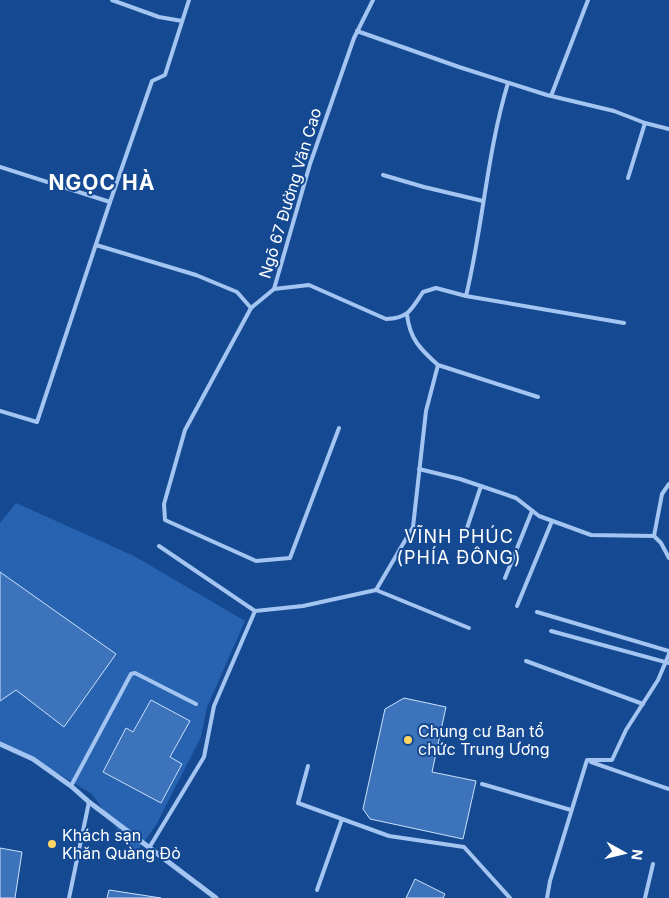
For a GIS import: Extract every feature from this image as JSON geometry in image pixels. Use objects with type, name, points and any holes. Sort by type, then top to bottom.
[{"type":"street","points":[[0,744],[33,759],[71,786],[89,802],[216,898]]},
{"type":"lane","points":[[112,0],[158,17],[182,21]]},
{"type":"lane","points":[[0,411],[37,422],[152,81],[165,75],[189,0]]},
{"type":"lane","name":"Ngõ 67 Đường Văn Cao","points":[[339,428],[290,558],[256,561],[165,520],[164,504],[185,430],[251,308],[274,289],[310,164],[357,31],[374,0]]},
{"type":"lane","points":[[551,96],[588,0]]},
{"type":"lane","points":[[357,31],[508,83],[551,96],[614,111],[644,123],[669,129]]},
{"type":"lane","points":[[466,296],[474,263],[498,115],[508,83]]},
{"type":"lane","points":[[628,178],[644,123]]},
{"type":"lane","points":[[0,167],[110,202]]},
{"type":"lane","points":[[383,175],[483,201]]},
{"type":"lane","points":[[96,245],[196,275],[237,292],[251,308]]},
{"type":"lane","points":[[274,289],[309,285],[386,320],[407,315],[424,292],[428,289],[436,288],[466,296],[624,323]]},
{"type":"lane","points":[[407,315],[408,328],[415,340],[422,351],[438,365],[538,397]]},
{"type":"lane","points":[[376,590],[413,526],[426,411],[438,365]]},
{"type":"lane","points":[[419,469],[460,479],[516,498],[539,516],[590,534],[654,536],[662,543],[669,558]]},
{"type":"lane","points":[[654,536],[662,494],[669,484]]},
{"type":"lane","points":[[466,531],[481,486]]},
{"type":"lane","points":[[505,578],[532,511]]},
{"type":"lane","points":[[517,606],[552,521]]},
{"type":"lane","points":[[159,546],[255,611],[303,606],[376,590],[469,628]]},
{"type":"lane","points":[[149,848],[204,757],[214,706],[255,611]]},
{"type":"lane","points":[[537,612],[669,652],[667,663],[626,730],[612,760],[587,760]]},
{"type":"lane","points":[[552,631],[667,663]]},
{"type":"lane","points":[[526,661],[643,704]]},
{"type":"lane","points":[[71,786],[131,674],[135,673],[196,704]]},
{"type":"lane","points":[[587,760],[669,789]]},
{"type":"lane","points":[[547,898],[550,881],[587,760]]},
{"type":"lane","points":[[308,766],[298,803],[389,836],[464,847],[510,898]]},
{"type":"lane","points":[[482,784],[572,810]]},
{"type":"lane","points":[[69,898],[89,802]]},
{"type":"lane","points":[[317,890],[342,818]]},
{"type":"lane","points":[[645,898],[653,864]]},
{"type":"shaded area","points":[[16,503],[134,556],[245,621],[207,707],[201,737],[156,825],[135,854],[92,794],[23,752],[0,742],[0,523]]},
{"type":"building","points":[[0,572],[116,654],[64,727],[16,690],[0,701]]},
{"type":"building","name":"Chung cư Ban tổ chức Trung Ương","points":[[404,698],[446,707],[432,772],[476,781],[463,839],[370,819],[363,809],[385,709]]},
{"type":"building","points":[[151,700],[190,721],[170,757],[182,764],[161,803],[103,772],[126,728],[133,732]]},
{"type":"building","points":[[0,848],[22,852],[15,898],[0,898]]},
{"type":"building","points":[[415,879],[445,894],[443,898],[406,898]]},
{"type":"building","points":[[109,890],[161,898],[107,898]]},
{"type":"place","name":"Chung cư Ban tổ chức Trung Ương","points":[[408,740]]},
{"type":"place","name":"Khách sạn Khăn Quàng Đỏ","points":[[52,844]]},
{"type":"district","name":"NGỌC HÀ","points":[[102,182]]},
{"type":"district","name":"VĨNH PHÚC (PHÍA ĐÔNG)","points":[[459,546]]}]
